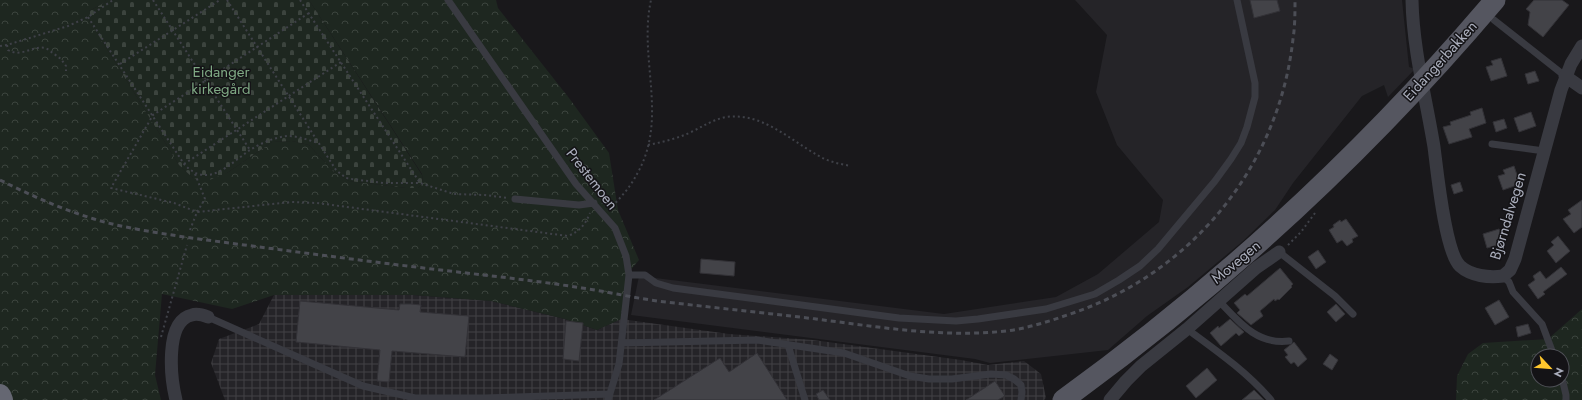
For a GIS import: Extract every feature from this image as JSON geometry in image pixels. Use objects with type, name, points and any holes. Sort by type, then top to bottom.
[{"type":"highway","points":[[0,395],[2,400]]},
{"type":"main road","name":"Eidangerbakken","points":[[1384,122],[1495,0]]},
{"type":"main road","name":"Movegen","points":[[1074,396],[1257,244],[1336,170],[1384,122]]},
{"type":"street","name":"Bjørndalvegen","points":[[1412,0],[1412,24],[1416,54],[1453,255],[1459,265],[1471,273],[1485,276],[1503,276],[1510,270],[1515,259],[1565,76],[1582,46]]},
{"type":"street","points":[[1565,76],[1582,88]]},
{"type":"street","name":"Movegen","points":[[1110,400],[1132,374],[1220,302],[1256,268],[1280,252]]},
{"type":"street","points":[[176,400],[171,370],[171,351],[174,335],[186,318],[193,314],[208,316]]},
{"type":"lane","name":"Prestemoen","points":[[448,0],[576,184],[594,203],[614,228],[626,256],[629,275],[622,343],[619,364],[609,397]]},
{"type":"lane","points":[[629,275],[645,275],[656,283],[672,288],[899,318],[932,320],[978,319],[1038,310],[1095,294],[1140,266],[1158,249],[1215,181],[1241,143],[1251,116],[1255,97],[1255,83],[1237,0]]},
{"type":"lane","points":[[1494,20],[1565,76]]},
{"type":"lane","points":[[1492,144],[1544,151]]},
{"type":"lane","points":[[515,199],[580,206],[594,203]]},
{"type":"lane","points":[[1280,252],[1335,296],[1353,314]]},
{"type":"lane","points":[[1503,276],[1509,282],[1513,292],[1542,324],[1551,348]]},
{"type":"lane","points":[[1220,302],[1245,328],[1255,335],[1267,340],[1280,342],[1289,341]]},
{"type":"lane","points":[[208,316],[363,386],[415,398],[609,397]]},
{"type":"lane","points":[[1187,329],[1241,371],[1271,400]]},
{"type":"lane","points":[[622,343],[757,340],[844,353],[910,376],[928,379],[952,379],[991,374],[1006,376],[1014,379],[1020,385],[1022,392],[1021,400]]},
{"type":"lane","points":[[788,345],[805,400]]},
{"type":"lane","points":[[1564,388],[1566,400]]},
{"type":"path","points":[[0,46],[68,26],[88,17],[113,0]]},
{"type":"path","points":[[153,0],[250,150]]},
{"type":"path","points":[[120,64],[220,0]]},
{"type":"path","points":[[227,0],[336,170],[346,178],[383,183],[420,183],[454,194],[486,195],[515,199]]},
{"type":"path","points":[[300,0],[420,183]]},
{"type":"path","points":[[604,216],[628,189],[638,173],[652,127],[653,111],[647,31],[652,0]]},
{"type":"path","points":[[309,13],[153,115],[111,188],[174,203],[197,212],[291,202],[318,203],[382,210],[568,236],[586,223],[594,203]]},
{"type":"path","points":[[88,17],[184,164],[195,174],[205,199],[197,212],[190,230]]},
{"type":"path","points":[[6,45],[8,50],[17,53],[46,48],[61,60],[66,66],[66,71]]},
{"type":"path","points":[[184,164],[341,62]]},
{"type":"path","points":[[648,144],[672,140],[690,133],[711,121],[726,117],[744,117],[762,122],[783,132],[820,156],[831,161],[851,166]]},
{"type":"path","points":[[195,174],[212,175],[250,150],[269,141],[288,136],[319,143]]},
{"type":"shaded area","points":[[1075,0],[1402,0],[1409,67],[1415,69],[1388,97],[1384,85],[1362,96],[1293,183],[1275,210],[1243,241],[1188,287],[1147,316],[1108,350],[990,363],[975,359],[631,315],[639,276],[944,314],[1056,297],[1098,274],[1159,222],[1163,200],[1117,145],[1096,92],[1107,35]]},
{"type":"shaded area","points":[[274,295],[413,295],[491,301],[565,319],[597,330],[621,319],[729,334],[813,340],[988,365],[1024,361],[1041,374],[1046,398],[1044,400],[225,400],[211,363],[219,339],[259,324]]},
{"type":"green space","points":[[0,0],[106,0],[104,3],[89,11],[89,20],[179,165],[193,178],[227,173],[272,142],[292,141],[309,145],[334,172],[349,181],[406,188],[418,188],[423,183],[422,174],[309,0],[496,0],[498,8],[569,98],[609,153],[618,210],[639,260],[629,272],[621,319],[597,330],[565,319],[491,301],[413,295],[274,295],[232,309],[162,294],[155,375],[161,400],[0,400]]},
{"type":"green space","name":"Eidanger kirkegård","points":[[106,0],[309,0],[422,175],[423,183],[418,188],[406,188],[349,181],[334,172],[309,145],[292,141],[272,142],[227,173],[207,181],[193,178],[179,165],[89,20],[89,11],[104,3]]},
{"type":"green space","points":[[1582,309],[1582,400],[1456,400],[1457,376],[1468,354],[1483,343],[1548,339]]},
{"type":"building","points":[[1250,0],[1277,0],[1280,11],[1254,18]]},
{"type":"building","points":[[1534,0],[1562,0],[1569,5],[1543,37],[1528,25],[1530,12],[1526,9]]},
{"type":"building","points":[[1501,58],[1507,76],[1491,81],[1486,67],[1493,65],[1491,61]]},
{"type":"building","points":[[1535,71],[1539,81],[1528,84],[1525,74]]},
{"type":"building","points":[[1482,108],[1486,123],[1469,129],[1472,137],[1449,144],[1443,127],[1451,125],[1450,122],[1471,115],[1470,112]]},
{"type":"building","points":[[1531,112],[1536,126],[1519,132],[1514,118]]},
{"type":"building","points":[[1504,119],[1507,128],[1496,132],[1493,122]]},
{"type":"building","points":[[1514,166],[1520,184],[1503,190],[1498,176],[1505,174],[1503,170]]},
{"type":"building","points":[[1460,182],[1463,191],[1454,194],[1451,185]]},
{"type":"building","points":[[1582,200],[1582,227],[1574,233],[1563,219],[1571,214],[1568,210]]},
{"type":"building","points":[[1346,219],[1358,236],[1352,239],[1353,242],[1347,246],[1342,240],[1337,243],[1329,230],[1340,220],[1341,222]]},
{"type":"building","points":[[1499,229],[1504,243],[1487,248],[1483,234]]},
{"type":"building","points":[[1558,236],[1570,251],[1556,263],[1547,251],[1554,245],[1551,242]]},
{"type":"building","points":[[1318,250],[1326,262],[1316,269],[1308,257]]},
{"type":"building","points":[[701,259],[735,262],[734,276],[700,273]]},
{"type":"building","points":[[1561,267],[1567,274],[1543,292],[1545,294],[1538,299],[1528,285],[1535,280],[1533,276],[1540,271],[1546,279]]},
{"type":"building","points":[[1280,268],[1293,284],[1291,286],[1292,287],[1279,300],[1278,299],[1275,301],[1274,299],[1260,311],[1263,316],[1251,325],[1237,313],[1240,310],[1234,303],[1245,294],[1247,296]]},
{"type":"building","points":[[1499,300],[1509,317],[1495,325],[1485,308]]},
{"type":"building","points":[[300,301],[399,310],[400,304],[411,304],[421,305],[420,312],[469,316],[465,357],[392,351],[389,382],[377,381],[380,350],[296,342]]},
{"type":"building","points":[[1336,304],[1345,314],[1336,322],[1327,312]]},
{"type":"building","points":[[1230,319],[1244,332],[1239,336],[1236,333],[1221,346],[1210,333]]},
{"type":"building","points":[[566,321],[583,323],[579,361],[563,359]]},
{"type":"building","points":[[1528,324],[1531,333],[1518,337],[1516,327]]},
{"type":"building","points":[[1294,342],[1307,359],[1298,367],[1294,362],[1291,364],[1285,357],[1288,355],[1284,350]]},
{"type":"building","points":[[757,353],[787,400],[654,400],[720,358],[729,372]]},
{"type":"building","points":[[1330,354],[1338,360],[1332,370],[1323,364]]},
{"type":"building","points":[[1207,368],[1217,380],[1196,398],[1186,386]]},
{"type":"building","points":[[995,381],[1005,396],[998,400],[966,400]]},
{"type":"building","points":[[823,390],[830,400],[819,400],[816,394]]},
{"type":"building","points":[[1254,390],[1264,400],[1242,400]]},
{"type":"railway","points":[[0,180],[70,211],[94,219],[127,227],[184,237],[544,282],[656,301],[911,331],[982,333],[1015,330],[1033,326],[1076,312],[1119,293],[1158,269],[1193,240],[1224,207],[1249,170],[1270,129],[1284,85],[1294,34],[1295,0]]}]
